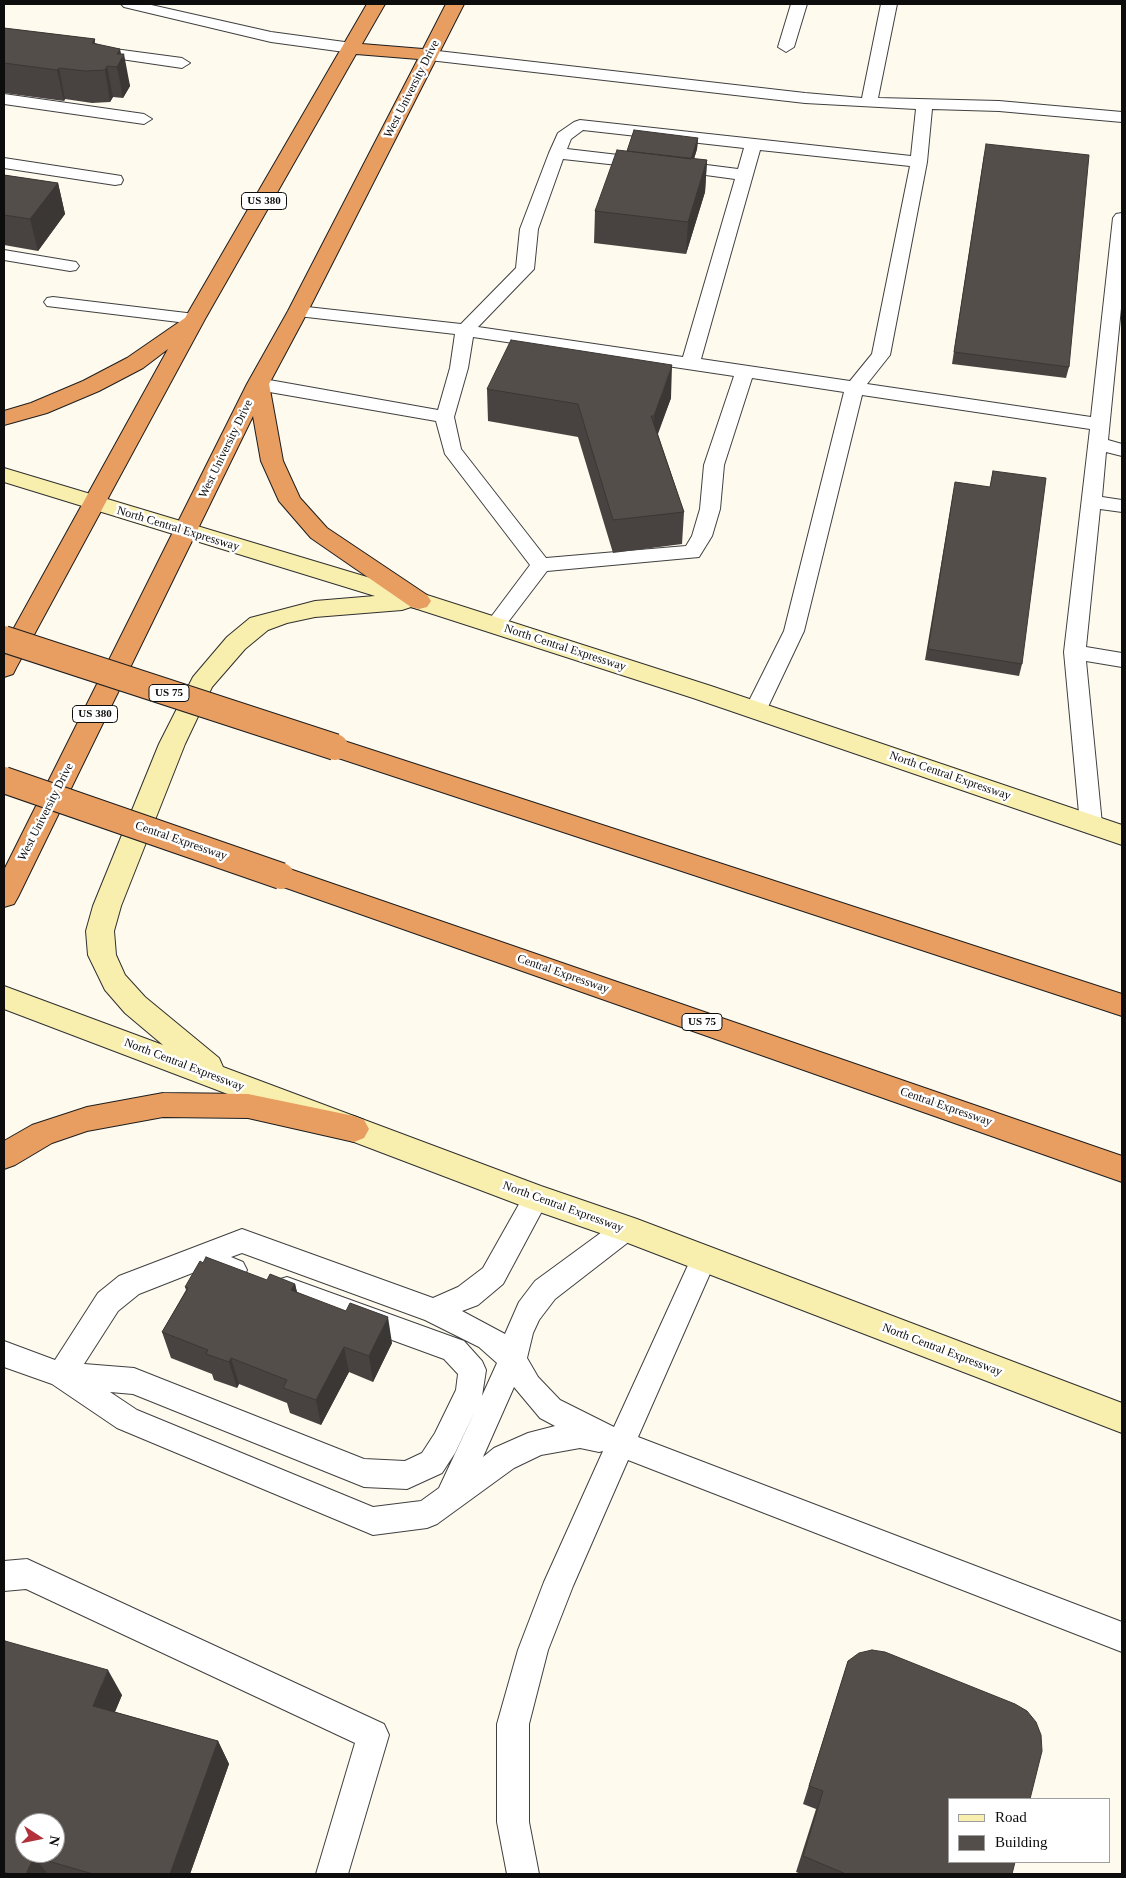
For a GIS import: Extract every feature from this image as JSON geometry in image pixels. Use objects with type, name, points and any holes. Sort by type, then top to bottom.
[{"type":"highway","name":"US 380","points":[[4,668],[195,319],[376,4]]},
{"type":"highway","name":"West University Drive","points":[[4,897],[258,384],[298,311],[455,4]]},
{"type":"highway","points":[[352,48],[429,55]]},
{"type":"highway","points":[[4,418],[39,408],[92,386],[135,363],[195,319]]},
{"type":"highway","points":[[258,384],[272,461],[290,502],[319,533],[419,601]]},
{"type":"highway","name":"US 75","points":[[4,639],[1122,1005]]},
{"type":"highway","name":"Central Expressway","points":[[4,780],[1122,1169]]},
{"type":"highway","points":[[911,936],[1122,992]]},
{"type":"highway","points":[[4,1156],[42,1134],[87,1119],[163,1105],[248,1106],[354,1129]]},
{"type":"main road","name":"North Central Expressway","points":[[4,476],[495,625],[756,709],[1122,835]]},
{"type":"main road","points":[[227,1080],[135,1005],[115,982],[102,955],[100,931],[107,906],[172,744],[202,683],[236,643],[259,624],[283,616],[315,609],[419,601]]},
{"type":"main road","name":"North Central Expressway","points":[[4,997],[536,1198],[626,1229],[703,1260],[1122,1418]]},
{"type":"lane","points":[[129,4],[271,37],[352,48]]},
{"type":"lane","points":[[188,18],[206,4]]},
{"type":"lane","points":[[786,47],[799,4]]},
{"type":"lane","points":[[869,103],[889,4]]},
{"type":"lane","points":[[74,49],[182,63]]},
{"type":"lane","points":[[429,55],[805,98],[869,103],[999,106],[1122,117]]},
{"type":"lane","points":[[4,99],[144,119]]},
{"type":"lane","points":[[756,709],[794,631],[855,387],[881,354],[919,162],[924,104]]},
{"type":"lane","points":[[541,564],[452,450],[445,417],[458,368],[465,330],[525,269],[529,229],[564,136],[580,125],[919,162]]},
{"type":"lane","points":[[691,362],[753,144]]},
{"type":"lane","points":[[558,152],[627,161]]},
{"type":"lane","points":[[4,163],[114,180]]},
{"type":"lane","points":[[691,168],[744,175]]},
{"type":"lane","points":[[1091,824],[1075,652],[1093,502],[1098,434],[1122,218]]},
{"type":"lane","points":[[4,255],[70,266]]},
{"type":"lane","points":[[53,302],[195,319]]},
{"type":"lane","points":[[298,311],[465,330],[855,387],[1098,434],[1122,450]]},
{"type":"lane","points":[[495,625],[541,564],[692,552],[702,536],[710,509],[714,466],[745,370]]},
{"type":"lane","points":[[258,384],[445,417]]},
{"type":"lane","points":[[1093,502],[1122,506]]},
{"type":"lane","points":[[1075,652],[1122,660]]},
{"type":"lane","points":[[434,1311],[468,1296],[493,1276],[536,1198]]},
{"type":"lane","points":[[448,1499],[512,1359],[519,1332],[529,1311],[545,1290],[626,1229]]},
{"type":"lane","points":[[62,1375],[108,1302],[129,1285],[242,1241],[434,1311],[488,1338],[512,1359],[528,1386],[550,1409],[620,1444],[1122,1637]]},
{"type":"lane","points":[[62,1375],[134,1381],[364,1473],[407,1475],[432,1463],[445,1442],[470,1391],[472,1370],[454,1350],[198,1257]]},
{"type":"lane","points":[[522,1874],[513,1822],[513,1724],[536,1641],[559,1582],[703,1260]]},
{"type":"lane","points":[[4,1354],[62,1375],[127,1418],[373,1521],[427,1514],[504,1458],[538,1442],[580,1435],[620,1444]]},
{"type":"lane","points":[[4,1576],[27,1574],[372,1735],[332,1874]]},
{"type":"building","points":[[4,28],[95,39],[92,43],[120,49],[117,54],[124,54],[117,67],[107,66],[105,70],[85,71],[59,68],[57,70],[4,63]]},
{"type":"building","points":[[634,130],[698,138],[691,159],[627,151]]},
{"type":"building","points":[[986,144],[1089,155],[1069,367],[954,352]]},
{"type":"building","points":[[617,150],[707,160],[688,222],[595,211]]},
{"type":"building","points":[[4,175],[58,183],[30,219],[4,215]]},
{"type":"building","points":[[511,340],[672,365],[654,416],[651,416],[684,512],[613,520],[578,404],[487,389]]},
{"type":"building","points":[[993,471],[1046,478],[1022,664],[928,649],[955,482],[990,487]]},
{"type":"building","points":[[206,1257],[267,1280],[270,1274],[295,1284],[291,1290],[346,1311],[350,1303],[388,1317],[369,1356],[344,1347],[316,1400],[283,1388],[287,1380],[231,1358],[229,1362],[206,1354],[208,1350],[162,1332],[188,1288],[185,1287],[200,1261],[203,1263]]},
{"type":"building","points":[[5,1641],[108,1670],[93,1706],[218,1741],[170,1874],[93,1874],[55,1863],[65,1863],[65,1813],[15,1813],[15,1863],[31,1863],[26,1874],[4,1872]]},
{"type":"building","points":[[872,1650],[885,1652],[1015,1704],[1027,1711],[1036,1722],[1041,1735],[1042,1751],[1030,1798],[948,1798],[948,1863],[1015,1863],[1012,1874],[846,1874],[803,1856],[823,1791],[809,1786],[848,1661],[859,1653]]}]
